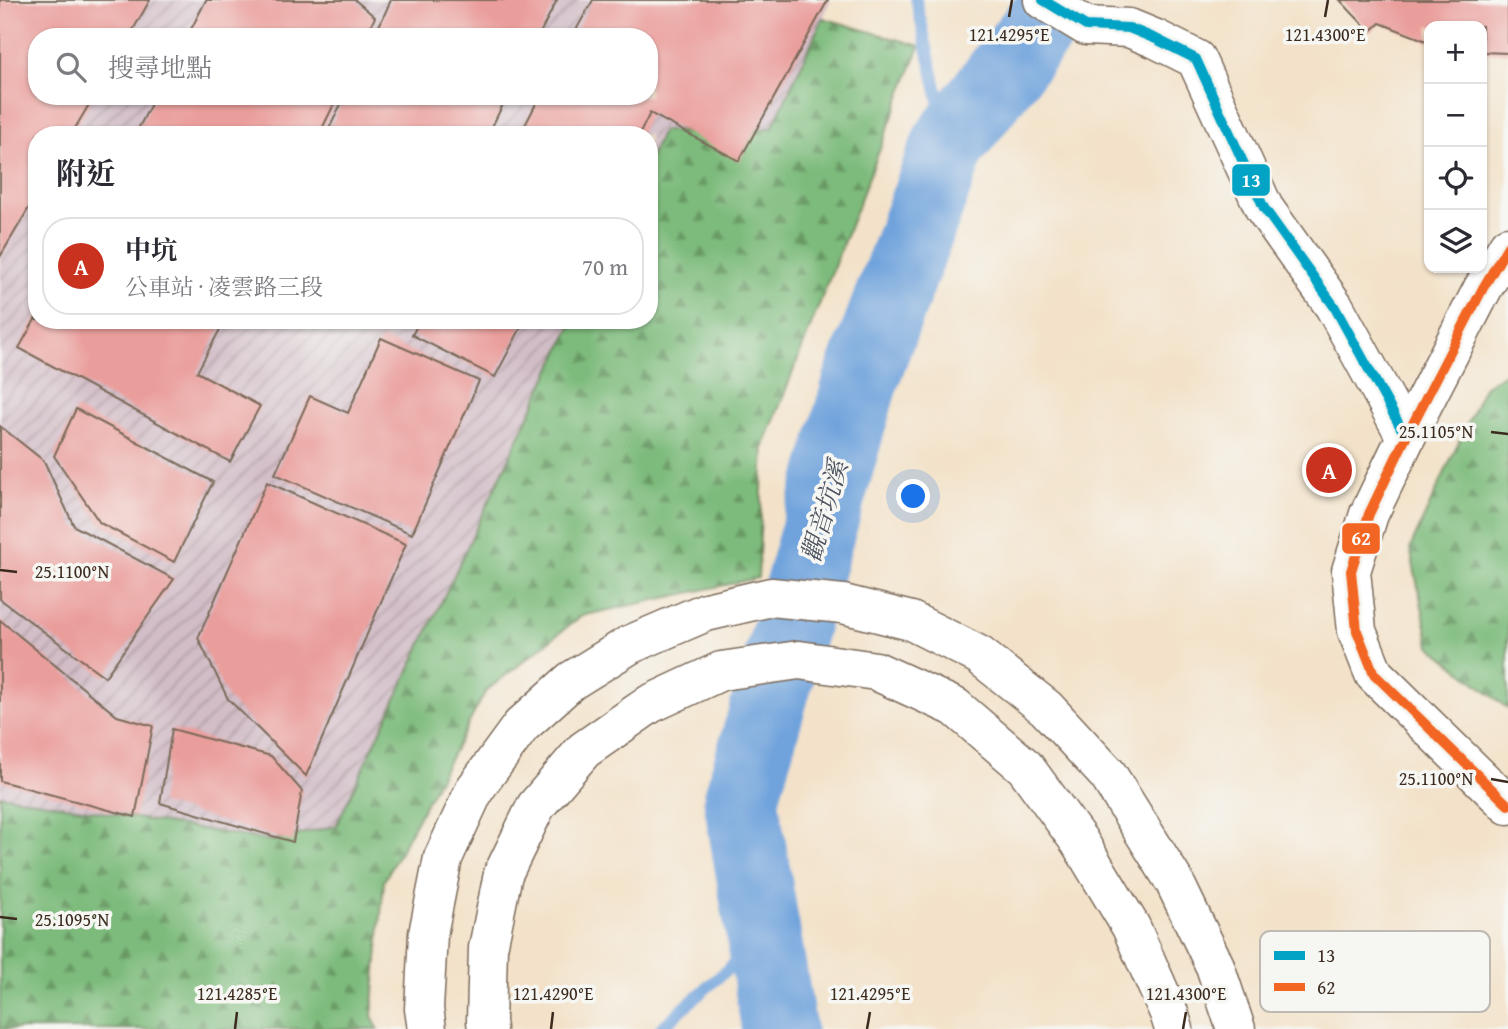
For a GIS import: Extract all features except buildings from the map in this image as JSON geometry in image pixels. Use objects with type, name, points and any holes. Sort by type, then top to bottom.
[{"type":"main road","points":[[1043,0],[1086,26],[1129,28],[1196,59],[1265,208],[1334,306],[1406,437]]},
{"type":"main road","points":[[1508,246],[1483,288],[1406,437],[1370,514],[1351,571],[1357,631],[1374,674],[1508,805]]},
{"type":"main road","points":[[427,1029],[424,1009],[428,934],[443,858],[475,789],[521,726],[571,681],[629,645],[706,612],[771,597],[843,604],[911,621],[979,655],[1046,708],[1108,775],[1174,881],[1215,966],[1236,1029]]},
{"type":"main road","points":[[487,1029],[488,948],[503,874],[536,806],[584,750],[650,704],[721,671],[799,660],[876,671],[955,707],[1025,767],[1079,841],[1131,927],[1174,1029]]},
{"type":"shaded area","points":[[0,0],[831,0],[772,128],[663,131],[658,141],[658,126],[28,126],[28,329],[570,329],[336,826],[271,841],[0,795]]},
{"type":"green space","points":[[823,18],[920,46],[764,446],[758,578],[581,616],[486,691],[384,881],[372,1016],[378,1029],[0,1029],[0,795],[271,841],[336,826],[570,329],[658,329],[658,140],[662,131],[772,128]]},
{"type":"green space","points":[[1508,371],[1508,709],[1430,646],[1410,548],[1484,387]]},
{"type":"waterway","points":[[916,0],[949,144]]},
{"type":"waterway","name":"觀音坑溪","points":[[779,1029],[741,800],[861,380],[949,144],[1037,29]]},
{"type":"waterway","points":[[660,1029],[764,937]]},
{"type":"transit line","name":"13","points":[[1043,0],[1086,26],[1129,28],[1196,59],[1264,208],[1334,306],[1406,437]]},
{"type":"transit line","name":"62","points":[[1508,246],[1483,288],[1406,437],[1369,514],[1351,571],[1357,631],[1374,674],[1508,805]]},
{"type":"place","name":"中坑","points":[[1329,470]]}]
